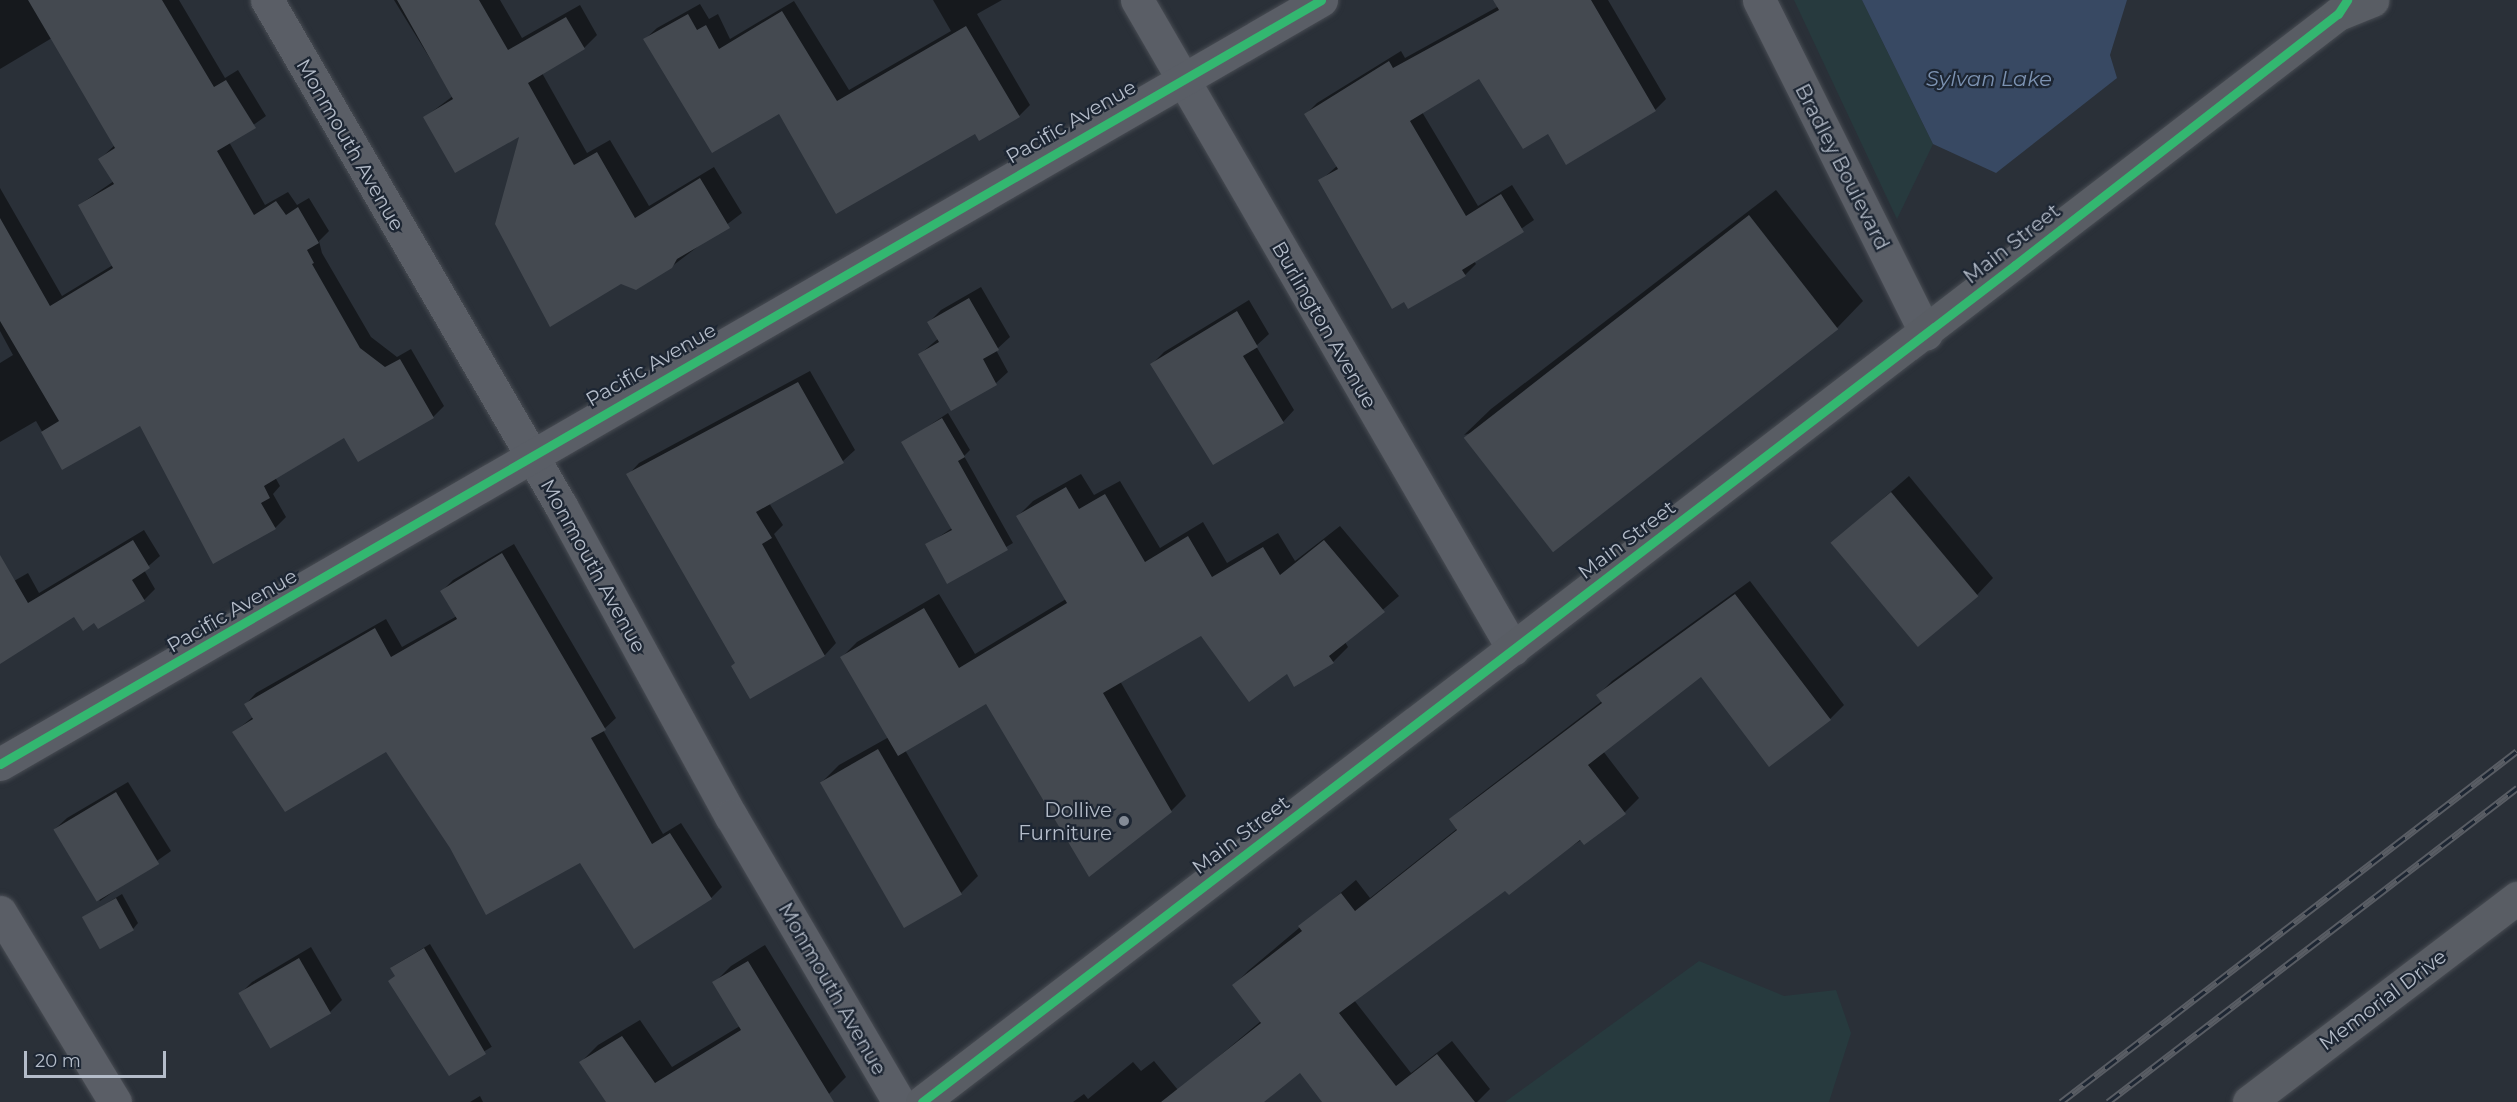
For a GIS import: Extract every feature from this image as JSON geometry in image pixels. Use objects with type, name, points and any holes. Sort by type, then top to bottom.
[{"type":"main road","name":"Main Street","points":[[922,1102],[1926,333],[2340,5],[2372,0]]},
{"type":"main road","name":"Memorial Drive","points":[[2249,1102],[2517,898]]},
{"type":"street","name":"Monmouth Avenue","points":[[267,0],[561,506],[731,816],[899,1102]]},
{"type":"street","name":"Burlington Avenue","points":[[1137,0],[1181,80],[1513,650]]},
{"type":"street","name":"Pacific Avenue","points":[[0,764],[344,568],[530,456],[1321,0]]},
{"type":"street","name":"Bradley Boulevard","points":[[1759,0],[1926,333]]},
{"type":"street","points":[[0,912],[115,1102]]},
{"type":"green space","points":[[1794,0],[1862,0],[1933,144],[1897,219]]},
{"type":"green space","points":[[1699,961],[1784,996],[1836,990],[1851,1033],[1829,1102],[1505,1102]]},
{"type":"water","name":"Sylvan Lake","points":[[1862,0],[2127,0],[2110,55],[2117,78],[1996,173],[1933,144]]},
{"type":"building","points":[[28,0],[162,0],[214,87],[226,80],[256,128],[217,151],[254,215],[276,201],[286,215],[298,207],[319,243],[307,250],[314,263],[312,264],[360,348],[385,367],[400,359],[434,418],[358,462],[344,438],[264,486],[270,498],[261,503],[276,529],[213,564],[140,426],[62,470],[41,432],[59,421],[0,321],[0,218],[50,306],[113,268],[78,205],[114,184],[98,159],[115,148]]},
{"type":"building","points":[[397,0],[479,0],[508,50],[566,17],[585,49],[528,83],[574,165],[597,152],[635,218],[700,178],[730,228],[677,259],[672,268],[636,290],[621,284],[550,327],[495,224],[519,137],[455,173],[423,117],[453,99]]},
{"type":"building","points":[[1493,0],[1591,0],[1656,111],[1566,165],[1548,134],[1523,149],[1479,79],[1410,121],[1466,216],[1501,194],[1524,232],[1462,270],[1466,276],[1408,309],[1404,302],[1392,309],[1318,180],[1338,169],[1304,114],[1389,61],[1393,68],[1499,10]]},
{"type":"building","points":[[782,11],[837,101],[966,26],[1020,117],[979,141],[975,134],[836,214],[779,114],[712,153],[643,39],[688,14],[697,30],[706,25],[719,49]]},
{"type":"building","points":[[1749,215],[1838,329],[1553,552],[1464,438]]},
{"type":"building","points":[[969,298],[999,350],[983,359],[997,385],[951,411],[918,354],[939,342],[927,322]]},
{"type":"building","points":[[1237,311],[1258,347],[1243,356],[1284,423],[1213,465],[1150,364]]},
{"type":"building","points":[[798,382],[844,463],[756,512],[772,538],[762,544],[825,656],[750,699],[731,666],[735,663],[626,474]]},
{"type":"building","points":[[942,418],[965,457],[958,461],[1008,550],[947,584],[925,544],[952,530],[901,442]]},
{"type":"building","points":[[1066,487],[1079,509],[1105,494],[1145,562],[1188,536],[1212,577],[1263,547],[1280,575],[1324,540],[1385,612],[1329,656],[1334,663],[1294,687],[1287,674],[1249,702],[1201,636],[1103,693],[1172,812],[1089,877],[986,704],[898,756],[840,657],[924,608],[959,668],[1067,603],[1016,516]]},
{"type":"building","points":[[1891,492],[1978,596],[1918,647],[1830,543]]},
{"type":"building","points":[[133,540],[150,568],[132,580],[145,601],[98,629],[94,623],[83,631],[74,617],[0,664],[0,555],[28,603]]},
{"type":"building","points":[[502,553],[606,730],[591,738],[652,844],[670,833],[712,899],[634,949],[580,863],[486,915],[450,848],[386,752],[285,812],[232,732],[253,719],[244,704],[375,628],[391,657],[457,619],[440,591]]},
{"type":"building","points":[[1735,594],[1831,720],[1769,767],[1701,677],[1588,765],[1626,814],[1584,845],[1580,840],[1509,895],[1505,891],[1339,1013],[1396,1086],[1437,1054],[1475,1102],[1322,1102],[1300,1073],[1264,1102],[1161,1102],[1261,1023],[1232,985],[1302,931],[1298,926],[1341,893],[1355,911],[1457,830],[1449,819],[1602,703],[1596,695]]},
{"type":"building","points":[[878,749],[962,894],[904,928],[820,782]]},
{"type":"building","points":[[116,792],[159,864],[97,902],[53,830]]},
{"type":"building","points":[[116,898],[134,930],[100,949],[82,917]]},
{"type":"building","points":[[424,948],[486,1054],[449,1076],[388,981],[395,976],[390,968]]},
{"type":"building","points":[[299,958],[331,1013],[270,1048],[238,993]]},
{"type":"building","points":[[748,961],[834,1102],[606,1102],[579,1062],[622,1036],[655,1083],[741,1030],[712,982]]},
{"type":"railway","points":[[2061,1102],[2517,751]]},
{"type":"railway","points":[[2108,1102],[2517,788]]},
{"type":"cycle path","points":[[0,764],[1321,0]]},
{"type":"cycle path","points":[[922,1102],[2015,265],[2338,14],[2347,0]]},
{"type":"place","name":"Dollive Furniture","points":[[1124,821]]}]
